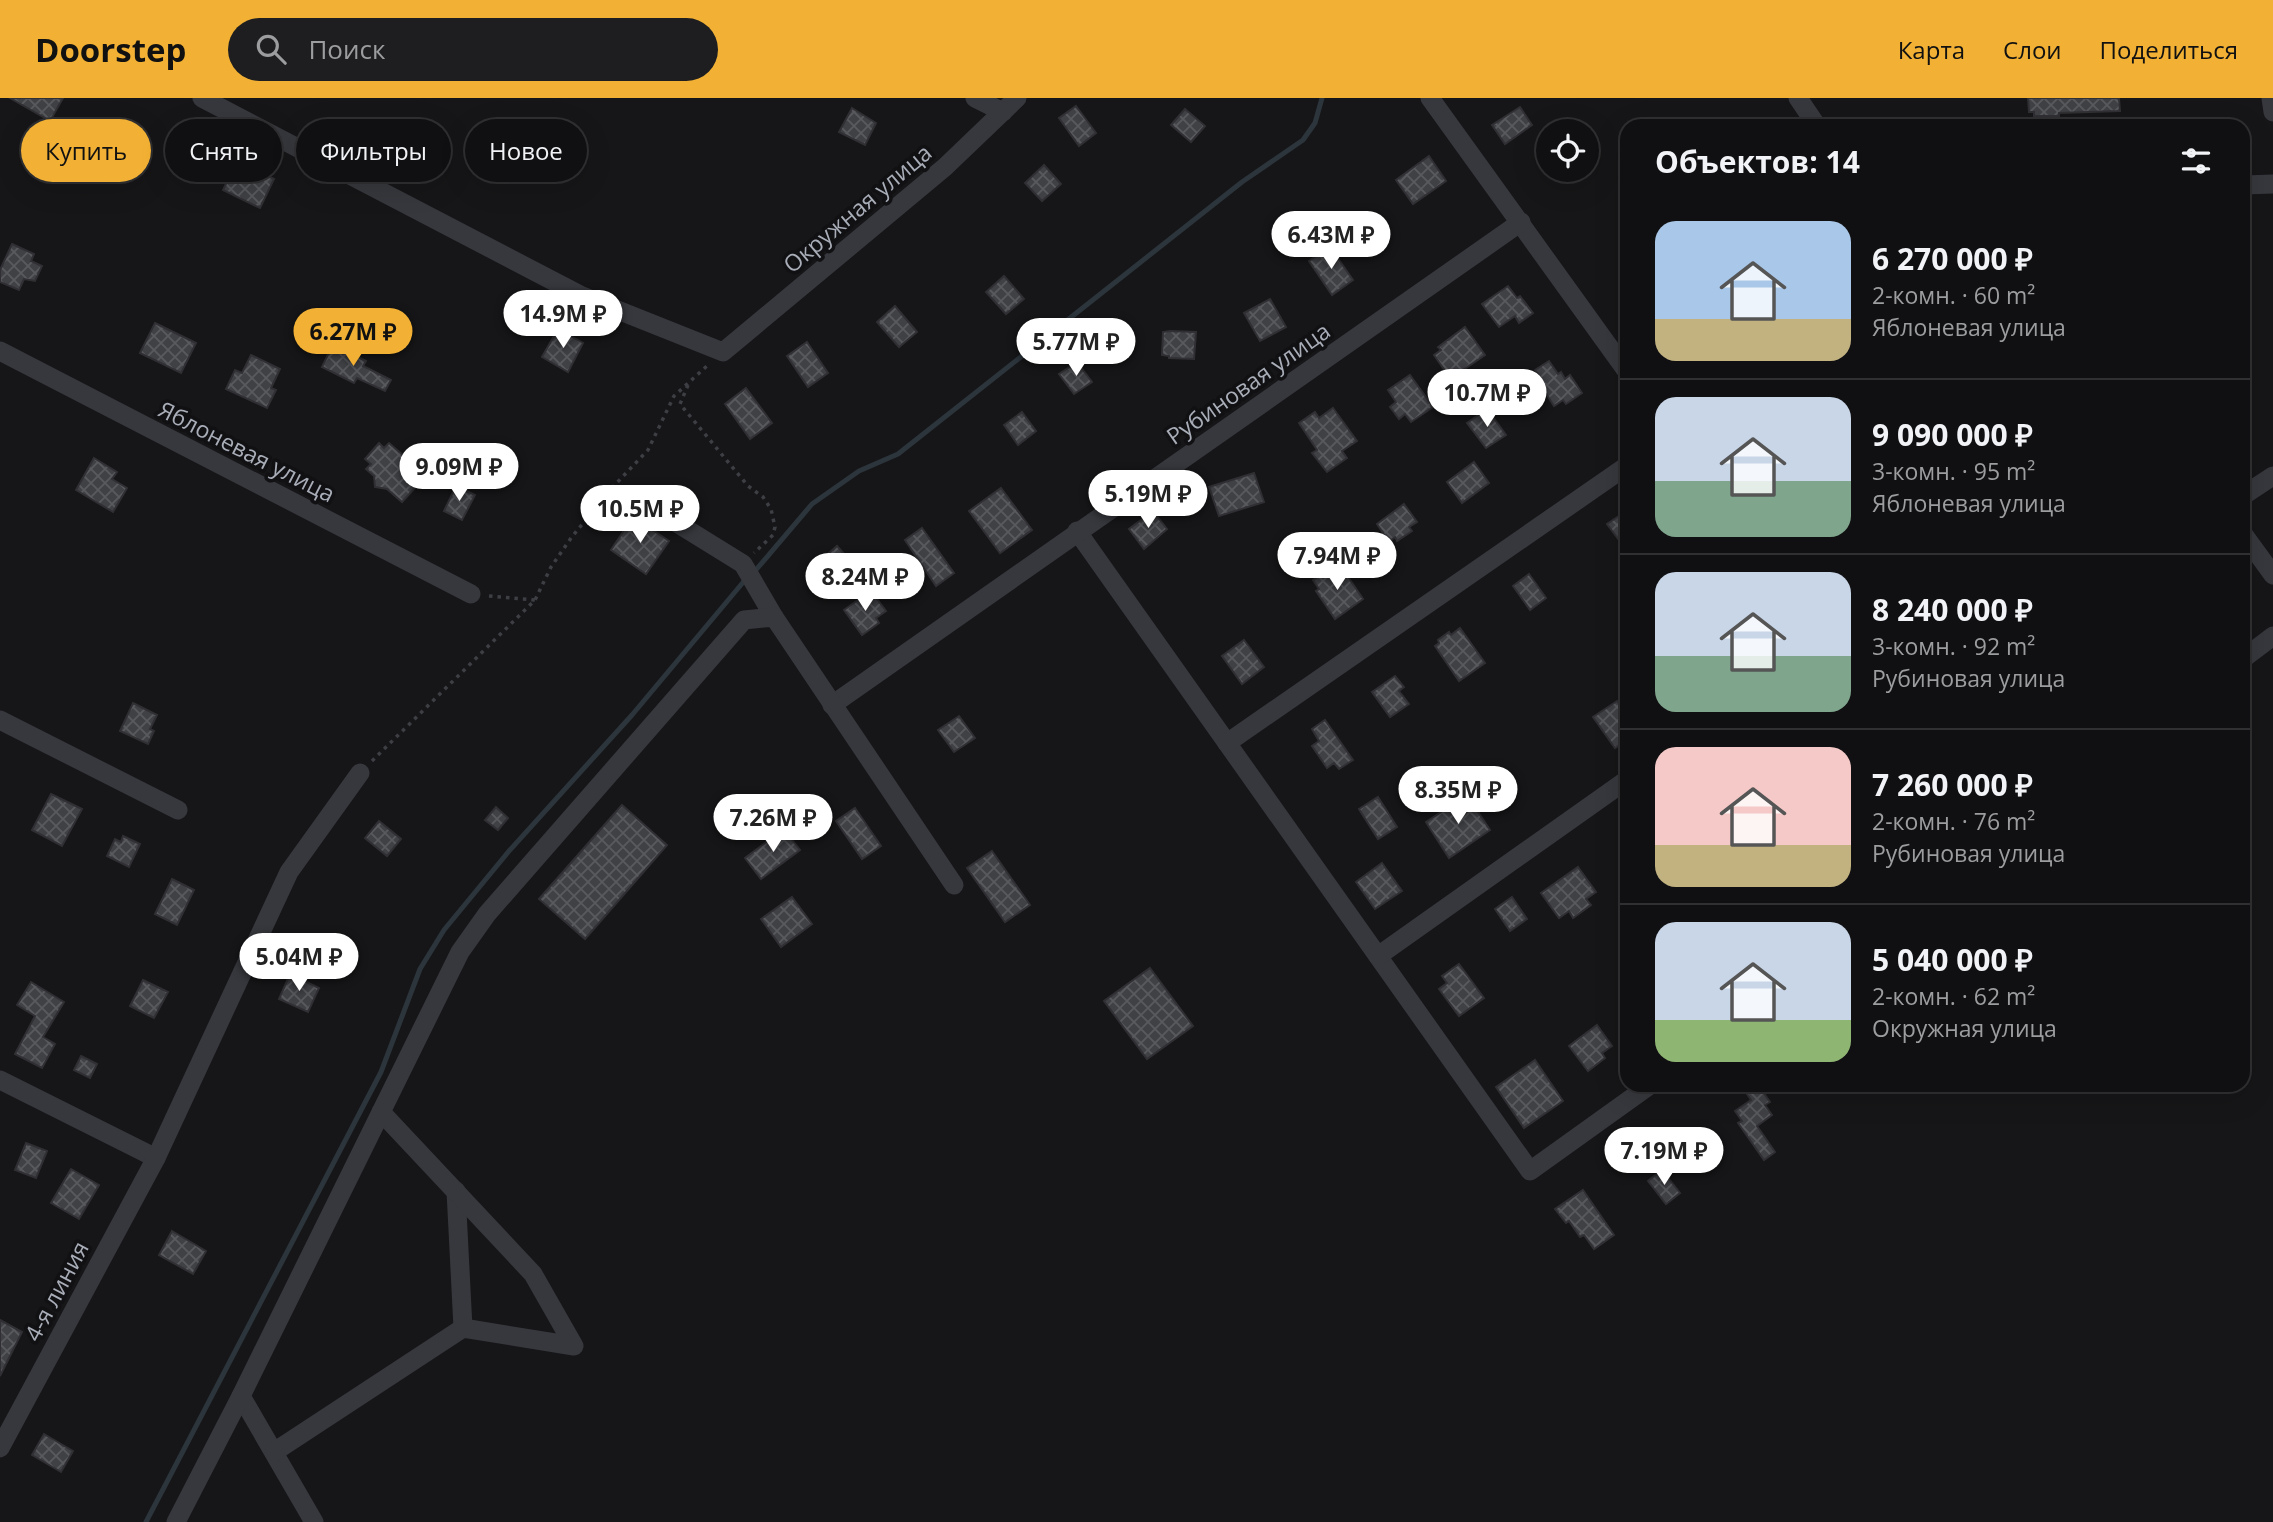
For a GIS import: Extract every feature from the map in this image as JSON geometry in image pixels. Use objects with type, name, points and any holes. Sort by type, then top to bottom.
[{"type":"street","points":[[202,98],[580,295],[723,352]]},
{"type":"street","points":[[975,98],[1010,105]]},
{"type":"street","points":[[1430,98],[1620,362]]},
{"type":"street","points":[[1798,98],[1812,119]]},
{"type":"street","points":[[2272,98],[2273,112]]},
{"type":"street","name":"Окружная улица","points":[[723,352],[945,167],[1010,105]]},
{"type":"street","points":[[2250,185],[2273,184]]},
{"type":"street","name":"Рубиновая улица","points":[[832,705],[1521,222]]},
{"type":"street","name":"Яблоневая улица","points":[[0,351],[471,594]]},
{"type":"street","points":[[1227,743],[1620,471]]},
{"type":"street","points":[[2250,491],[2273,476]]},
{"type":"street","points":[[646,504],[743,564],[774,617],[954,885]]},
{"type":"street","points":[[1077,531],[1530,1171],[1640,1092]]},
{"type":"street","points":[[2250,543],[2273,575]]},
{"type":"street","points":[[176,1522],[460,952],[488,914],[744,620],[774,617]]},
{"type":"street","points":[[2250,653],[2273,636]]},
{"type":"street","points":[[0,720],[178,810]]},
{"type":"street","points":[[0,1080],[156,1158],[289,873],[360,773]]},
{"type":"street","points":[[1378,956],[1620,785]]},
{"type":"street","points":[[274,1452],[463,1328],[574,1346],[533,1274],[381,1112]]},
{"type":"street","name":"4-я линия","points":[[0,1448],[156,1158]]},
{"type":"street","points":[[456,1191],[463,1328]]},
{"type":"street","points":[[241,1396],[314,1522]]},
{"type":"path","points":[[360,773],[536,600],[551,567],[570,538],[648,450],[674,396],[723,352]]},
{"type":"path","points":[[690,382],[680,404],[748,486],[763,497],[771,509],[775,527],[773,535],[743,564]]},
{"type":"path","points":[[471,594],[536,600]]},
{"type":"building","points":[[10,98],[63,98],[51,119]]},
{"type":"building","points":[[2028,98],[2119,98],[2120,111],[2034,116],[2034,112],[2029,112]]},
{"type":"building","points":[[1076,106],[1096,133],[1079,146],[1059,118]]},
{"type":"building","points":[[1520,107],[1532,125],[1505,144],[1492,125]]},
{"type":"building","points":[[852,108],[876,123],[865,145],[839,132]]},
{"type":"building","points":[[1185,109],[1205,126],[1191,142],[1171,125]]},
{"type":"building","points":[[1429,156],[1446,181],[1413,204],[1396,180]]},
{"type":"building","points":[[1044,165],[1061,184],[1042,201],[1025,183]]},
{"type":"building","points":[[227,182],[273,182],[260,208],[223,190]]},
{"type":"building","points":[[12,244],[34,254],[31,261],[42,266],[35,281],[24,279],[19,290],[0,282],[0,270]]},
{"type":"building","points":[[1330,247],[1353,280],[1332,295],[1309,261]]},
{"type":"building","points":[[1004,276],[1024,299],[1006,314],[986,292]]},
{"type":"building","points":[[1508,286],[1533,313],[1519,323],[1515,316],[1499,327],[1482,304]]},
{"type":"building","points":[[1270,299],[1286,327],[1260,341],[1244,313]]},
{"type":"building","points":[[895,306],[917,332],[899,347],[877,322]]},
{"type":"building","points":[[155,323],[196,343],[181,373],[140,353]]},
{"type":"building","points":[[1465,327],[1485,355],[1457,374],[1455,370],[1448,375],[1434,355],[1441,350],[1438,347]]},
{"type":"building","points":[[558,329],[583,343],[568,372],[542,357]]},
{"type":"building","points":[[1163,332],[1196,332],[1194,359],[1169,358],[1162,355]]},
{"type":"building","points":[[807,342],[828,373],[808,387],[787,356]]},
{"type":"building","points":[[333,344],[366,361],[363,366],[391,380],[385,391],[357,378],[354,383],[322,367]]},
{"type":"building","points":[[251,355],[280,369],[271,388],[276,390],[267,408],[226,389],[235,370],[242,373]]},
{"type":"building","points":[[1549,361],[1565,379],[1570,375],[1582,393],[1566,404],[1563,400],[1554,406],[1541,386],[1544,383],[1535,370]]},
{"type":"building","points":[[1077,362],[1092,382],[1074,394],[1059,374]]},
{"type":"building","points":[[1410,375],[1433,407],[1411,422],[1405,414],[1399,419],[1390,407],[1396,402],[1388,390]]},
{"type":"building","points":[[746,388],[772,423],[750,439],[725,404]]},
{"type":"building","points":[[1333,408],[1357,441],[1342,451],[1347,458],[1327,472],[1312,453],[1317,450],[1299,423],[1315,412],[1319,418]]},
{"type":"building","points":[[1487,409],[1506,435],[1486,448],[1467,423]]},
{"type":"building","points":[[1022,412],[1036,431],[1018,445],[1004,425]]},
{"type":"building","points":[[379,443],[384,448],[389,443],[418,468],[413,474],[421,481],[402,502],[387,489],[375,487],[374,476],[366,469],[371,464],[365,459]]},
{"type":"building","points":[[94,458],[117,472],[112,479],[127,488],[113,512],[76,490]]},
{"type":"building","points":[[1474,462],[1489,483],[1462,503],[1447,482]]},
{"type":"building","points":[[1254,473],[1264,502],[1219,516],[1209,487]]},
{"type":"building","points":[[456,486],[475,495],[462,520],[444,511]]},
{"type":"building","points":[[1001,488],[1032,530],[1000,553],[969,511]]},
{"type":"building","points":[[1404,504],[1417,522],[1409,527],[1412,531],[1397,541],[1395,537],[1389,542],[1377,524]]},
{"type":"building","points":[[1153,511],[1167,529],[1144,549],[1129,529]]},
{"type":"building","points":[[1620,515],[1620,541],[1607,524]]},
{"type":"building","points":[[633,517],[669,541],[646,574],[611,550]]},
{"type":"building","points":[[922,528],[954,573],[936,586],[905,540]]},
{"type":"building","points":[[837,546],[854,565],[829,586],[813,567]]},
{"type":"building","points":[[1334,566],[1339,574],[1344,571],[1363,599],[1335,619],[1316,591],[1319,589],[1313,580]]},
{"type":"building","points":[[1529,574],[1546,598],[1530,610],[1513,586]]},
{"type":"building","points":[[871,591],[886,611],[876,618],[879,623],[862,635],[844,610]]},
{"type":"building","points":[[1460,628],[1485,663],[1459,681],[1435,646],[1439,643],[1438,640],[1449,632],[1451,635]]},
{"type":"building","points":[[1244,640],[1264,667],[1242,684],[1222,656]]},
{"type":"building","points":[[1395,676],[1404,687],[1399,691],[1409,704],[1390,717],[1372,692]]},
{"type":"building","points":[[1617,701],[1620,705],[1620,745],[1615,748],[1593,717]]},
{"type":"building","points":[[133,703],[157,715],[150,729],[154,731],[148,744],[120,731]]},
{"type":"building","points":[[959,716],[975,738],[954,752],[938,730]]},
{"type":"building","points":[[1325,720],[1353,760],[1339,769],[1334,763],[1327,768],[1312,746],[1319,741],[1312,729]]},
{"type":"building","points":[[51,794],[82,809],[62,846],[32,830]]},
{"type":"building","points":[[1467,795],[1490,830],[1449,858],[1426,822]]},
{"type":"building","points":[[1378,797],[1397,827],[1378,839],[1359,809]]},
{"type":"building","points":[[622,805],[667,845],[585,939],[539,899]]},
{"type":"building","points":[[496,807],[508,818],[498,830],[485,820]]},
{"type":"building","points":[[855,808],[881,846],[862,859],[836,821]]},
{"type":"building","points":[[379,821],[401,839],[387,856],[365,838]]},
{"type":"building","points":[[784,829],[800,850],[761,879],[745,858]]},
{"type":"building","points":[[123,836],[140,844],[129,867],[107,856],[115,839],[121,842]]},
{"type":"building","points":[[992,851],[1030,905],[1005,922],[967,868]]},
{"type":"building","points":[[1382,863],[1402,891],[1375,909],[1356,882]]},
{"type":"building","points":[[1578,867],[1596,892],[1586,899],[1591,905],[1573,918],[1569,911],[1559,918],[1541,893]]},
{"type":"building","points":[[172,879],[194,890],[177,925],[155,914]]},
{"type":"building","points":[[792,897],[812,924],[781,947],[761,919]]},
{"type":"building","points":[[1512,897],[1527,919],[1510,931],[1495,909]]},
{"type":"building","points":[[1459,964],[1484,998],[1459,1016],[1439,989],[1447,983],[1442,976]]},
{"type":"building","points":[[1150,968],[1193,1026],[1147,1059],[1104,1001]]},
{"type":"building","points":[[290,974],[319,988],[308,1012],[279,999]]},
{"type":"building","points":[[143,980],[168,992],[154,1018],[130,1006]]},
{"type":"building","points":[[31,982],[64,1002],[43,1037],[55,1044],[42,1068],[15,1054],[35,1016],[17,1005]]},
{"type":"building","points":[[1597,1025],[1612,1046],[1602,1053],[1605,1058],[1588,1071],[1569,1046]]},
{"type":"building","points":[[81,1056],[97,1064],[90,1078],[74,1070]]},
{"type":"building","points":[[1535,1060],[1563,1101],[1524,1128],[1496,1087]]},
{"type":"building","points":[[1746,1092],[1763,1092],[1770,1102],[1765,1105],[1772,1115],[1757,1126],[1775,1152],[1764,1160],[1738,1123],[1742,1121],[1735,1111],[1751,1100]]},
{"type":"building","points":[[26,1143],[47,1151],[36,1178],[15,1170]]},
{"type":"building","points":[[71,1169],[99,1185],[79,1219],[51,1203]]},
{"type":"building","points":[[1662,1170],[1680,1193],[1666,1204],[1648,1181]]},
{"type":"building","points":[[1583,1190],[1614,1235],[1594,1249],[1584,1235],[1580,1237],[1569,1221],[1566,1223],[1555,1209]]},
{"type":"building","points":[[172,1231],[206,1251],[193,1274],[159,1255]]},
{"type":"building","points":[[0,1320],[22,1332],[0,1376]]},
{"type":"building","points":[[44,1434],[73,1451],[61,1472],[32,1455]]},
{"type":"waterway","points":[[755,571],[812,504],[859,471],[898,454],[1242,182],[1303,140],[1315,123],[1322,98]]},
{"type":"waterway","points":[[146,1522],[381,1072],[420,969],[444,930],[509,851],[632,715],[745,580]]}]
